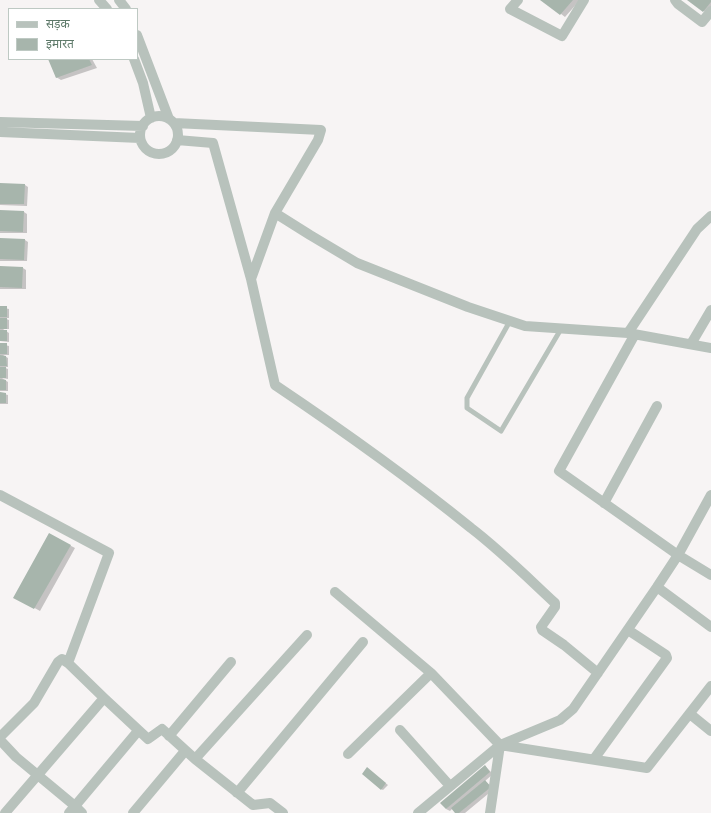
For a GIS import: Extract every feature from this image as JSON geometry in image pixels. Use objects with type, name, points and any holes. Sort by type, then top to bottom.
[{"type":"street","points":[[99,0],[106,8]]},
{"type":"street","points":[[119,0],[125,8]]},
{"type":"street","points":[[518,0],[510,8],[562,36],[584,0]]},
{"type":"street","points":[[676,0],[678,4],[702,22],[711,11]]},
{"type":"street","points":[[138,38],[171,120],[177,128],[178,134],[175,145],[170,150],[159,153],[152,152],[147,149],[140,138],[142,126],[151,118],[163,116],[171,120],[321,130],[318,140],[275,212],[251,279]]},
{"type":"street","points":[[134,60],[143,83],[151,118]]},
{"type":"street","points":[[0,122],[142,126]]},
{"type":"street","points":[[0,132],[140,138]]},
{"type":"street","points":[[177,140],[213,143],[251,279],[275,385],[339,428],[466,524],[522,573],[555,603],[555,607],[541,627],[542,630],[564,645],[598,673]]},
{"type":"street","points":[[275,212],[357,263],[468,307],[525,326],[632,333],[711,348]]},
{"type":"street","points":[[711,216],[697,229],[632,333],[559,471],[678,555],[711,575]]},
{"type":"street","points":[[691,344],[711,310]]},
{"type":"street","points":[[604,503],[657,406]]},
{"type":"street","points":[[0,495],[109,552],[68,663]]},
{"type":"street","points":[[418,813],[500,745],[560,720],[573,709],[678,555],[711,495]]},
{"type":"street","points":[[657,587],[711,627]]},
{"type":"street","points":[[335,592],[431,673],[500,745],[647,768],[711,686]]},
{"type":"street","points":[[594,760],[667,658],[666,655],[628,630]]},
{"type":"street","points":[[195,759],[307,635]]},
{"type":"street","points":[[237,793],[363,642]]},
{"type":"street","points":[[138,731],[76,811],[38,775],[16,757],[0,738],[34,703],[58,662],[62,659],[148,739],[162,729],[185,751],[253,805],[270,803],[283,813]]},
{"type":"street","points":[[169,736],[231,662]]},
{"type":"street","points":[[348,754],[431,673]]},
{"type":"street","points":[[5,813],[104,698]]},
{"type":"street","points":[[690,714],[711,730]]},
{"type":"street","points":[[400,730],[450,786]]},
{"type":"street","points":[[490,813],[500,745]]},
{"type":"street","points":[[133,813],[185,751]]},
{"type":"lane","points":[[510,321],[467,398],[466,408],[502,431],[561,329]]},
{"type":"building","points":[[540,0],[573,0],[560,15]]},
{"type":"building","points":[[687,0],[711,0],[711,2],[703,12]]},
{"type":"building","points":[[48,60],[90,60],[92,65],[56,78]]},
{"type":"building","points":[[0,183],[25,184],[24,204],[0,204]]},
{"type":"building","points":[[0,210],[24,211],[23,232],[0,231]]},
{"type":"building","points":[[0,238],[25,239],[24,260],[0,259]]},
{"type":"building","points":[[0,266],[23,267],[22,288],[0,287]]},
{"type":"building","points":[[0,306],[7,306],[7,317],[0,317]]},
{"type":"building","points":[[0,318],[7,318],[7,329],[0,329]]},
{"type":"building","points":[[0,330],[7,330],[7,341],[0,341]]},
{"type":"building","points":[[0,343],[7,343],[7,354],[0,354]]},
{"type":"building","points":[[0,355],[6,356],[7,366],[0,366]]},
{"type":"building","points":[[0,367],[6,367],[6,378],[0,378]]},
{"type":"building","points":[[0,379],[6,380],[6,390],[0,390]]},
{"type":"building","points":[[0,392],[6,393],[6,403],[0,403]]},
{"type":"building","points":[[49,533],[71,545],[34,609],[13,598]]},
{"type":"building","points":[[485,765],[490,772],[446,809],[440,803]]},
{"type":"building","points":[[367,767],[386,783],[381,790],[362,774]]},
{"type":"building","points":[[485,780],[491,787],[459,813],[455,813],[451,808]]}]
